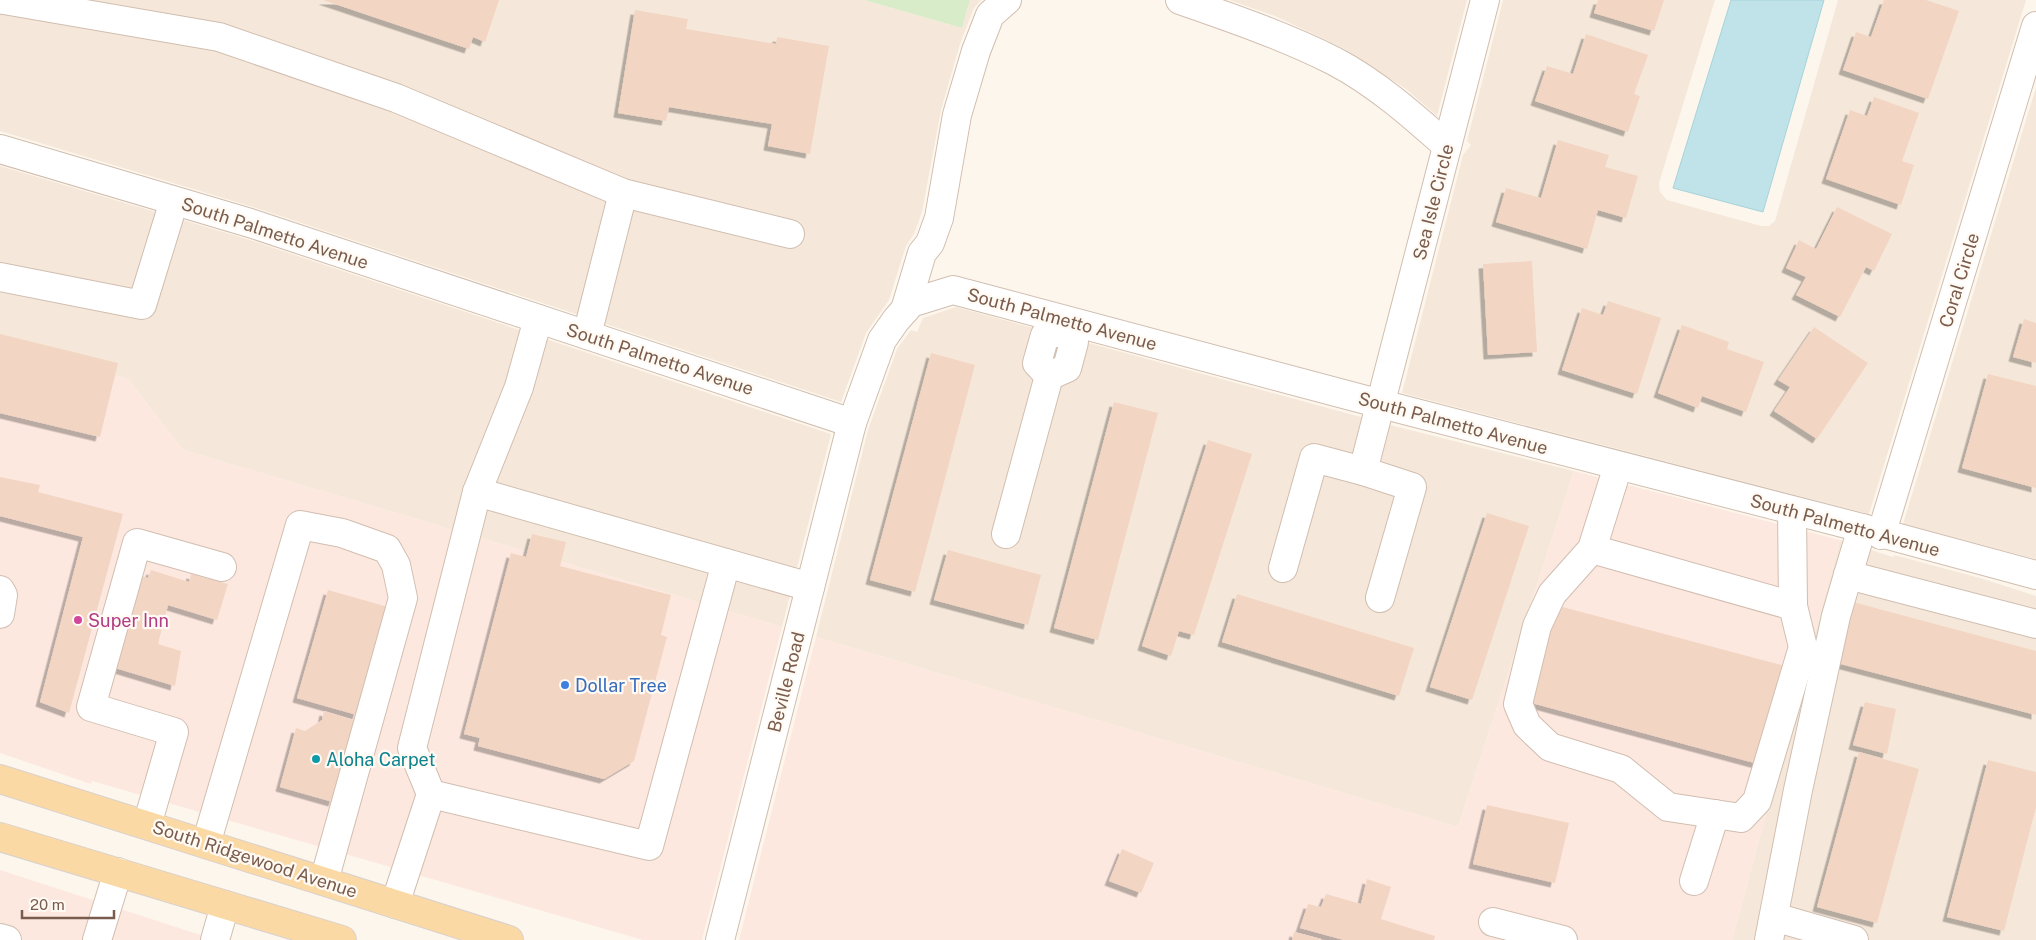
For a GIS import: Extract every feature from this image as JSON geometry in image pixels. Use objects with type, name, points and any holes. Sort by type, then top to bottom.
[{"type":"main road","name":"South Ridgewood Avenue","points":[[0,779],[509,940]]},
{"type":"main road","points":[[0,837],[342,940]]},
{"type":"street","points":[[4,0],[219,37],[396,98],[623,193],[790,234]]},
{"type":"street","points":[[905,310],[922,253],[930,243],[939,218],[958,115],[976,51],[990,15],[1007,0]]},
{"type":"street","points":[[1180,0],[1269,31],[1335,62],[1396,102],[1448,146]]},
{"type":"street","name":"Sea Isle Circle","points":[[1363,471],[1485,0]]},
{"type":"street","name":"Coral Circle","points":[[1771,929],[1798,790],[1834,626],[1848,575],[1872,531],[2036,26]]},
{"type":"street","name":"South Palmetto Avenue","points":[[0,149],[260,226],[852,424],[882,340],[911,303],[953,290],[1064,326],[1381,404],[2036,575]]},
{"type":"street","points":[[587,335],[623,193]]},
{"type":"street","points":[[0,277],[142,305],[174,201]]},
{"type":"street","points":[[396,904],[431,794],[412,748],[477,492],[519,387],[538,319]]},
{"type":"street","points":[[1006,534],[1049,376],[1037,363],[1045,335],[1064,326]]},
{"type":"street","name":"Beville Road","points":[[720,940],[852,424]]},
{"type":"street","points":[[1283,568],[1314,458],[1412,486],[1380,598]]},
{"type":"street","points":[[1618,466],[1592,549],[1552,594],[1537,626],[1518,704],[1528,725],[1550,747],[1621,769],[1668,807],[1742,818],[1757,801],[1803,647],[1793,606],[1792,511]]},
{"type":"street","points":[[477,492],[810,587]]},
{"type":"street","points":[[206,844],[300,525],[342,533],[387,549],[396,565],[403,598],[324,881]]},
{"type":"street","points":[[146,825],[174,732],[90,707],[137,543],[222,567]]},
{"type":"street","points":[[1592,549],[1793,606]]},
{"type":"street","points":[[431,794],[649,846],[726,563]]},
{"type":"street","points":[[1848,575],[2036,624]]},
{"type":"street","points":[[0,590],[3,595],[0,614]]},
{"type":"street","points":[[1694,881],[1715,814]]},
{"type":"street","points":[[97,940],[118,872]]},
{"type":"street","points":[[215,940],[225,904]]},
{"type":"street","points":[[1493,922],[1563,940]]},
{"type":"street","points":[[1771,929],[1854,940]]},
{"type":"street","points":[[0,938],[7,940]]},
{"type":"shaded area","points":[[0,0],[864,0],[962,28],[970,0],[981,0],[974,8],[960,44],[941,110],[922,212],[914,234],[906,246],[889,300],[866,333],[841,402],[253,207],[0,131]]},
{"type":"shaded area","points":[[1229,0],[1467,0],[1437,116],[1406,89],[1343,48],[1275,16]]},
{"type":"shaded area","points":[[1503,0],[1715,0],[1659,183],[1660,192],[1667,200],[1761,226],[1769,226],[1775,221],[1838,0],[2026,0],[1869,514],[1402,393],[1463,155],[1471,145],[1467,141]]},
{"type":"shaded area","points":[[2036,87],[2036,559],[1903,524]]},
{"type":"shaded area","points":[[0,166],[247,239],[831,434],[782,627],[183,450],[128,379],[0,344]]},
{"type":"shaded area","points":[[956,307],[1394,426],[1574,471],[1458,827],[816,637],[868,430],[897,349],[911,330],[917,332],[923,318]]},
{"type":"shaded area","points":[[0,344],[128,379],[183,450],[782,627],[702,940],[643,940],[92,781],[91,784],[0,753]]},
{"type":"shaded area","points":[[1574,471],[1840,540],[1732,940],[739,940],[816,637],[1458,827]]},
{"type":"shaded area","points":[[1840,540],[1893,557],[1894,555],[1980,578],[2036,596],[2036,940],[1732,940]]},
{"type":"shaded area","points":[[0,870],[216,940],[0,940]]},
{"type":"green space","points":[[864,0],[970,0],[962,28]]},
{"type":"water","points":[[1731,0],[1824,0],[1763,212],[1673,188]]},
{"type":"building","points":[[323,0],[499,0],[485,42],[473,37],[469,49]]},
{"type":"building","points":[[1598,0],[1664,0],[1654,31],[1594,13]]},
{"type":"building","points":[[1884,0],[1926,0],[1959,11],[1928,99],[1843,70],[1856,32],[1871,37]]},
{"type":"building","points":[[635,10],[688,19],[686,29],[776,44],[777,37],[829,46],[810,154],[768,146],[772,124],[669,107],[666,121],[618,113]]},
{"type":"building","points":[[1586,34],[1648,55],[1634,94],[1640,96],[1628,132],[1535,101],[1547,66],[1573,74]]},
{"type":"building","points":[[1874,97],[1919,113],[1902,161],[1914,165],[1901,205],[1826,179],[1850,110],[1867,116]]},
{"type":"building","points":[[1558,140],[1609,155],[1605,167],[1638,176],[1626,218],[1598,210],[1587,249],[1496,222],[1506,188],[1541,198]]},
{"type":"building","points":[[1837,207],[1892,234],[1874,271],[1866,267],[1840,317],[1796,295],[1806,277],[1786,268],[1799,240],[1816,249]]},
{"type":"building","points":[[1532,261],[1537,352],[1488,355],[1483,264]]},
{"type":"building","points":[[1608,301],[1661,318],[1637,394],[1562,370],[1582,308],[1603,315]]},
{"type":"building","points":[[2024,319],[2036,323],[2036,363],[2013,357]]},
{"type":"building","points":[[1682,325],[1729,342],[1727,349],[1764,362],[1746,412],[1702,396],[1698,408],[1658,393]]},
{"type":"building","points":[[1814,327],[1868,363],[1817,439],[1774,411],[1790,387],[1778,380]]},
{"type":"building","points":[[0,334],[118,363],[100,437],[0,413]]},
{"type":"building","points":[[931,353],[975,365],[915,592],[870,580]]},
{"type":"building","points":[[1988,374],[2036,386],[2036,488],[1962,468]]},
{"type":"building","points":[[1114,402],[1158,413],[1098,640],[1054,628]]},
{"type":"building","points":[[1208,440],[1252,454],[1194,635],[1179,631],[1171,656],[1142,646]]},
{"type":"building","name":"Super Inn","points":[[0,477],[40,485],[38,492],[123,514],[69,713],[40,702],[83,537],[0,516]]},
{"type":"building","points":[[1487,513],[1529,526],[1472,700],[1430,687]]},
{"type":"building","name":"Dollar Tree","points":[[532,534],[566,542],[560,566],[671,595],[661,635],[667,637],[634,761],[604,779],[478,746],[480,738],[464,734],[511,553],[526,557]]},
{"type":"building","points":[[948,550],[1041,575],[1028,625],[934,600]]},
{"type":"building","points":[[151,570],[189,582],[191,574],[228,584],[217,620],[168,605],[158,644],[181,651],[175,686],[112,667],[135,574],[148,578]]},
{"type":"building","points":[[328,590],[388,607],[357,715],[297,698]]},
{"type":"building","points":[[1237,594],[1414,648],[1399,696],[1222,642]]},
{"type":"building","points":[[1853,602],[2036,651],[2036,715],[1837,663]]},
{"type":"building","points":[[1555,605],[1789,667],[1762,765],[1528,702]]},
{"type":"building","points":[[1865,702],[1896,709],[1887,754],[1853,745]]},
{"type":"building","name":"Aloha Carpet","points":[[324,711],[356,721],[333,802],[280,787],[296,728],[305,731],[322,720]]},
{"type":"building","points":[[1859,752],[1919,769],[1877,923],[1817,907]]},
{"type":"building","points":[[1988,760],[2036,772],[2036,807],[2004,931],[1947,917]]},
{"type":"building","points":[[1487,805],[1569,823],[1555,883],[1473,864]]},
{"type":"building","points":[[1122,849],[1154,863],[1141,893],[1109,881]]},
{"type":"building","points":[[1367,879],[1391,887],[1381,919],[1435,936],[1434,940],[1344,940],[1300,928],[1308,904],[1321,907],[1326,894],[1361,904]]},
{"type":"building","points":[[1294,932],[1321,939],[1321,940],[1292,940]]},
{"type":"place","name":"Super Inn","points":[[78,620]]},
{"type":"place","name":"Dollar Tree","points":[[565,685]]},
{"type":"place","name":"Aloha Carpet","points":[[316,759]]}]
